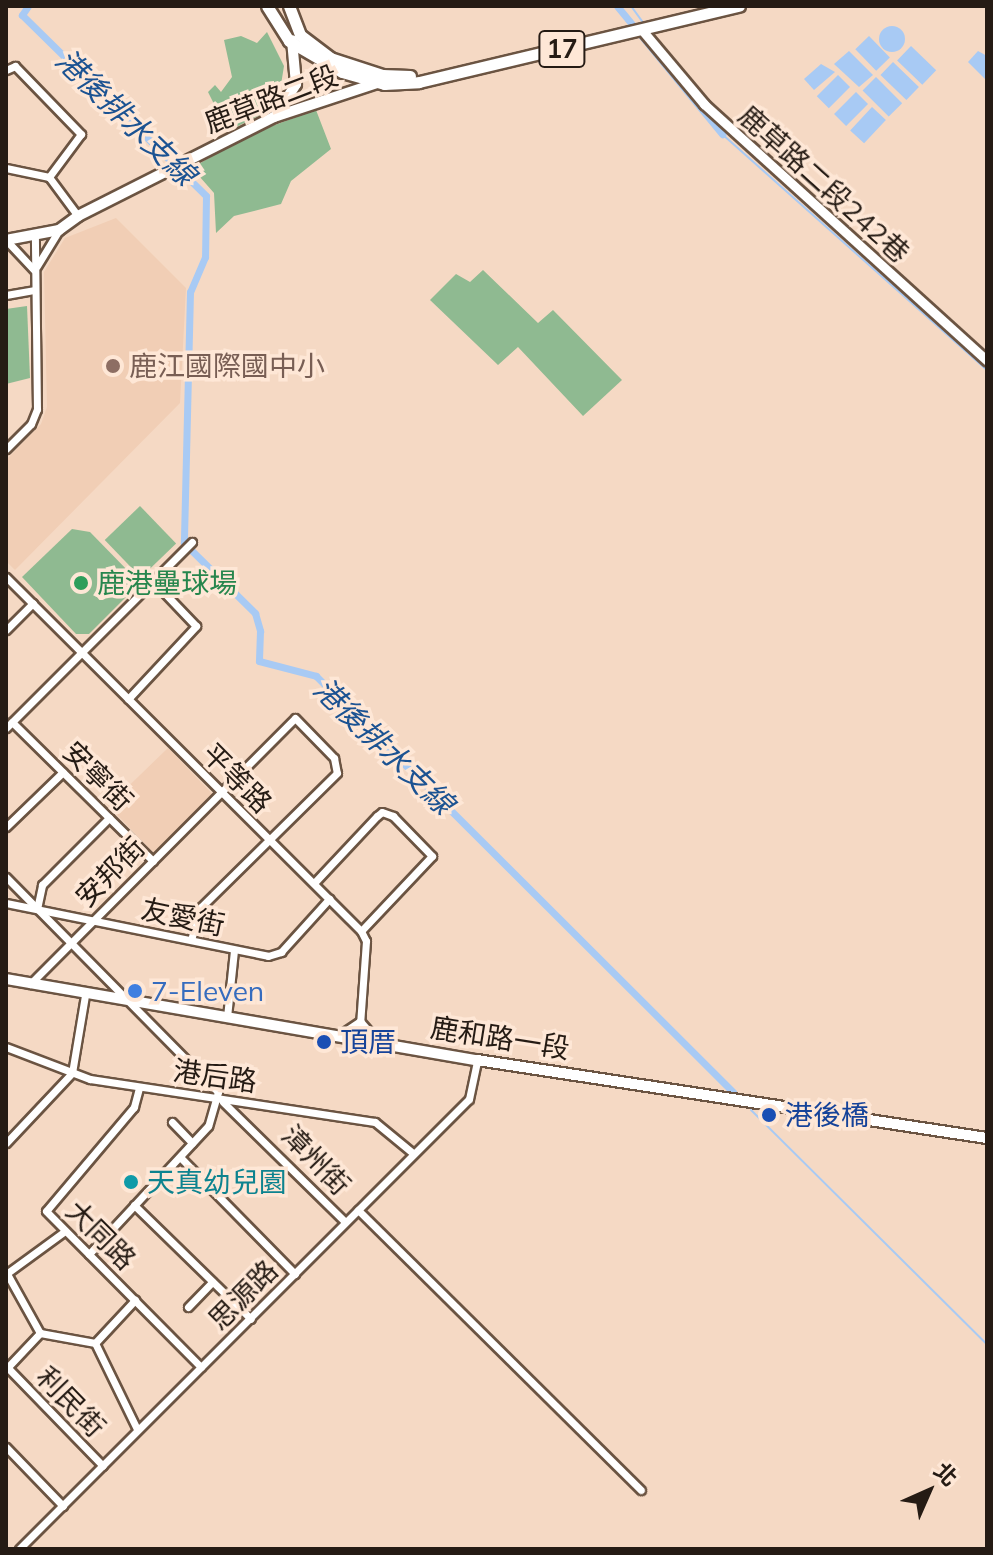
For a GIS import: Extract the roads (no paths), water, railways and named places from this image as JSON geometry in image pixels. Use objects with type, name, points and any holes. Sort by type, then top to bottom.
[{"type":"main road","name":"17","points":[[267,6],[289,41],[342,72],[383,80]]},
{"type":"main road","points":[[274,117],[296,84],[289,41],[300,35],[289,6]]},
{"type":"main road","name":"鹿草路二段","points":[[6,240],[35,238],[59,230],[78,216],[274,117],[383,80],[417,76],[711,6]]},
{"type":"main road","name":"鹿草路二段","points":[[383,80],[419,82],[739,6]]},
{"type":"main road","name":"17","points":[[300,35],[330,58],[383,80]]},
{"type":"main road","name":"鹿和路一段","points":[[6,979],[477,1060],[987,1138]]},
{"type":"street","name":"鹿草路二段242巷","points":[[642,30],[704,104],[987,361]]},
{"type":"street","points":[[6,70],[15,66],[81,134],[49,177]]},
{"type":"street","points":[[6,168],[49,177],[78,216]]},
{"type":"street","points":[[35,272],[59,230]]},
{"type":"street","points":[[6,449],[31,424],[37,409],[35,238]]},
{"type":"street","points":[[6,240],[35,272]]},
{"type":"street","points":[[6,295],[34,290]]},
{"type":"street","points":[[9,725],[192,542]]},
{"type":"street","name":"平等路","points":[[6,577],[361,931]]},
{"type":"street","points":[[128,699],[196,626],[153,581]]},
{"type":"street","points":[[6,630],[33,603]]},
{"type":"street","name":"安邦街","points":[[30,984],[295,718],[338,769],[269,840]]},
{"type":"street","name":"安寧街","points":[[9,725],[63,772],[153,861]]},
{"type":"street","points":[[6,827],[63,772]]},
{"type":"street","points":[[314,883],[377,816],[393,816],[432,856],[361,931],[366,941],[359,1039]]},
{"type":"street","points":[[37,909],[42,885],[109,818]]},
{"type":"street","points":[[191,940],[201,907],[269,840]]},
{"type":"street","points":[[6,877],[213,1083],[218,1099],[208,1126],[89,1254]]},
{"type":"street","name":"友愛街","points":[[6,903],[234,950],[276,955],[329,899]]},
{"type":"street","points":[[227,1017],[234,950]]},
{"type":"street","points":[[6,1143],[72,1073],[85,995]]},
{"type":"street","points":[[338,1036],[360,1021]]},
{"type":"street","points":[[360,1021],[379,1043]]},
{"type":"street","name":"港后路","points":[[6,1047],[72,1073],[139,1088],[375,1122],[414,1154]]},
{"type":"street","name":"思源路","points":[[19,1549],[469,1099],[477,1060]]},
{"type":"street","name":"大同路","points":[[139,1088],[134,1107],[48,1204],[46,1211],[201,1367]]},
{"type":"street","name":"漳州街","points":[[218,1099],[235,1109],[345,1222]]},
{"type":"street","points":[[172,1122],[192,1143]]},
{"type":"street","points":[[180,1157],[295,1274]]},
{"type":"street","points":[[134,1205],[251,1319]]},
{"type":"street","points":[[358,1210],[641,1490]]},
{"type":"street","points":[[40,1333],[6,1273],[65,1231]]},
{"type":"street","points":[[188,1307],[212,1282]]},
{"type":"street","points":[[95,1343],[135,1300]]},
{"type":"street","points":[[40,1333],[95,1343]]},
{"type":"street","points":[[7,1369],[40,1333]]},
{"type":"street","points":[[95,1343],[137,1429]]},
{"type":"street","name":"利民街","points":[[7,1369],[103,1466]]},
{"type":"street","points":[[6,1447],[63,1506]]},
{"type":"street","points":[[6,1465],[14,1456]]},
{"type":"water","points":[[892,26],[901,30],[905,39],[901,48],[892,52],[883,48],[879,39],[883,30]]},
{"type":"water","points":[[869,36],[890,58],[876,71],[855,49]]},
{"type":"water","points":[[911,46],[936,70],[922,85],[897,60]]},
{"type":"water","points":[[849,51],[873,75],[859,87],[834,64]]},
{"type":"water","points":[[978,51],[987,56],[987,81],[968,62]]},
{"type":"water","points":[[893,62],[919,87],[906,100],[880,75]]},
{"type":"water","points":[[821,64],[835,72],[814,90],[804,79]]},
{"type":"water","points":[[838,75],[850,87],[829,108],[817,96]]},
{"type":"water","points":[[876,77],[902,103],[889,117],[863,90]]},
{"type":"water","points":[[856,92],[868,104],[846,126],[834,114]]},
{"type":"water","points":[[872,107],[886,120],[864,143],[850,130]]},
{"type":"waterway","name":"港後排水支線","points":[[28,6],[22,15],[206,196],[205,257],[190,292],[184,543],[255,613],[260,631],[259,661],[316,676],[733,1092]]},
{"type":"waterway","points":[[617,6],[722,134]]},
{"type":"waterway","points":[[631,6],[645,25]]},
{"type":"waterway","points":[[722,134],[987,370]]},
{"type":"waterway","points":[[751,1110],[987,1344]]},
{"type":"place","name":"鹿江國際國中小","points":[[113,366]]},
{"type":"place","name":"鹿港壘球場","points":[[81,583]]},
{"type":"place","name":"7-Eleven","points":[[135,991]]},
{"type":"place","name":"頂厝","points":[[324,1042]]},
{"type":"place","name":"港後橋","points":[[769,1115]]},
{"type":"place","name":"天真幼兒園","points":[[131,1182]]}]
